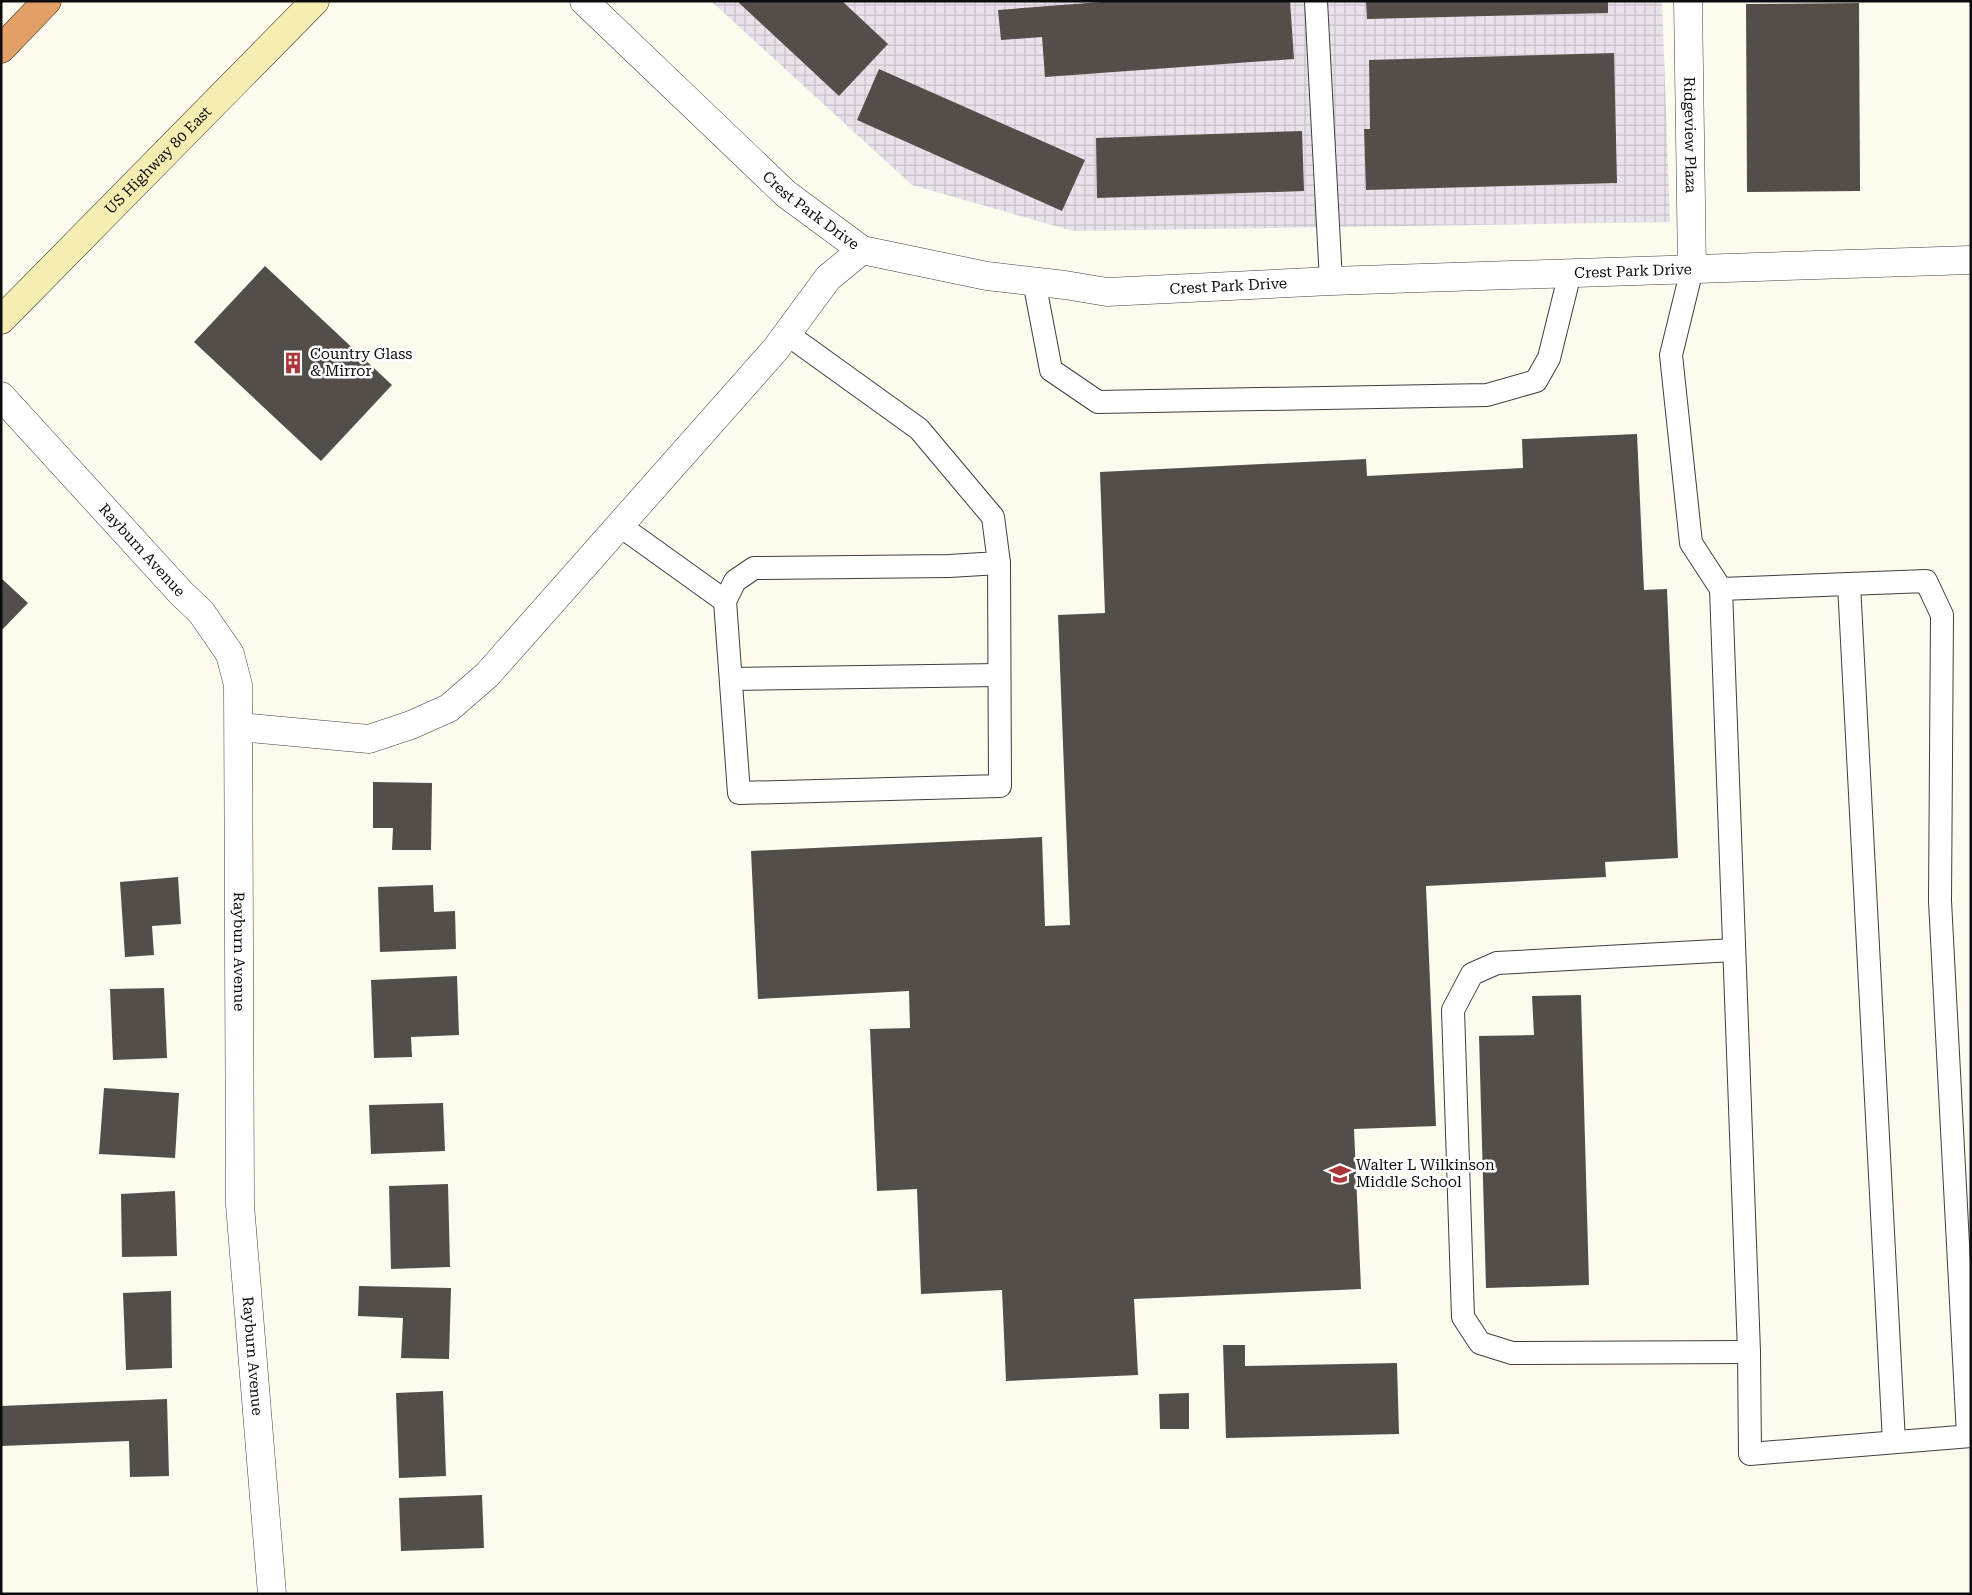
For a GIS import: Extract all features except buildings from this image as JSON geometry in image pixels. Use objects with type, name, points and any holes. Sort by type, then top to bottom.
[{"type":"highway","points":[[1,49],[47,1]]},
{"type":"main road","name":"US Highway 80 East","points":[[1,320],[315,1]]},
{"type":"street","name":"Crest Park Drive","points":[[584,1],[786,194],[862,250],[987,276],[1107,292],[1331,281],[1971,260]]},
{"type":"street","name":"Ridgeview Plaza","points":[[1688,1],[1692,269]]},
{"type":"street","points":[[239,727],[369,738],[411,725],[449,708],[487,675],[786,334],[828,278],[862,250]]},
{"type":"street","name":"Rayburn Avenue","points":[[1,396],[181,593],[201,612],[230,654],[238,685],[240,1205],[272,1594]]},
{"type":"lane","points":[[1316,1],[1331,281]]},
{"type":"lane","points":[[1692,269],[1671,355],[1691,544],[1721,589],[1749,1352],[1750,1454],[1969,1435],[1940,901],[1942,615],[1926,581],[1721,589]]},
{"type":"lane","points":[[1034,281],[1051,370],[1098,402],[1487,395],[1536,381],[1549,358],[1570,274]]},
{"type":"lane","points":[[786,334],[919,429],[993,517],[999,563],[1000,786],[739,793],[725,601],[735,581],[754,568],[949,566],[999,563]]},
{"type":"lane","points":[[619,525],[725,601]]},
{"type":"lane","points":[[1849,584],[1894,1442]]},
{"type":"lane","points":[[730,679],[999,675]]},
{"type":"lane","points":[[1734,950],[1497,963],[1472,974],[1453,1010],[1462,1307],[1463,1317],[1480,1344],[1512,1353],[1749,1352]]},
{"type":"shaded area","points":[[711,1],[1662,1],[1670,222],[1073,231],[912,185]]},
{"type":"place","name":"Country Glass & Mirror","points":[[293,363]]},
{"type":"place","name":"Walter L Wilkinson Middle School","points":[[1340,1174]]}]
